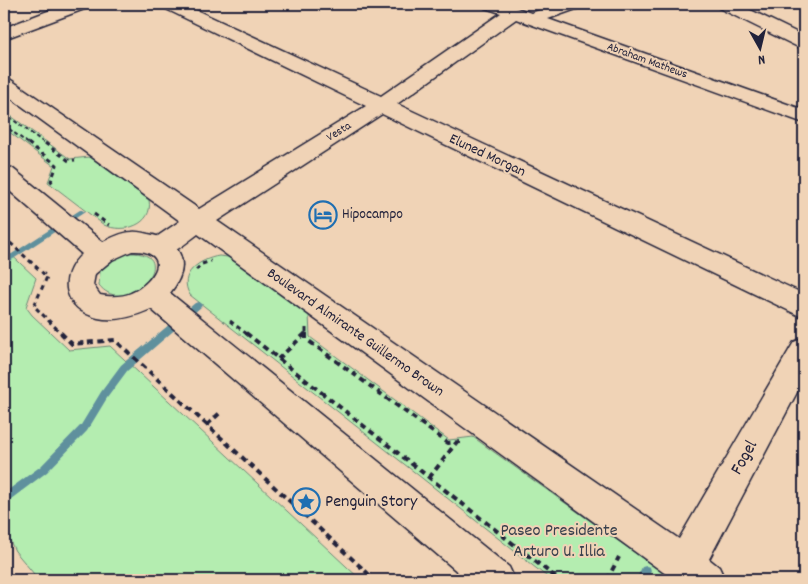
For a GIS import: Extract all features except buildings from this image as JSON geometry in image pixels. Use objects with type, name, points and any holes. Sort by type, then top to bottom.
[{"type":"street","points":[[4,34],[81,4]]},
{"type":"street","name":"Eluned Morgan","points":[[170,4],[804,307]]},
{"type":"street","name":"Abraham Mathews","points":[[491,4],[804,116]]},
{"type":"street","name":"Vesta","points":[[160,247],[522,16],[572,4]]},
{"type":"street","points":[[725,4],[804,43]]},
{"type":"street","name":"Boulevard Almirante Guillermo Brown","points":[[4,84],[696,573]]},
{"type":"street","points":[[4,174],[100,254]]},
{"type":"street","points":[[132,241],[147,242],[160,247],[167,252],[171,262],[170,273],[164,284],[153,295],[140,303],[125,308],[109,309],[96,306],[86,300],[81,291],[80,281],[84,270],[100,254],[118,244],[132,241]]},
{"type":"street","points":[[153,295],[496,580]]},
{"type":"street","name":"Fogel","points":[[696,573],[804,351]]},
{"type":"path","points":[[4,125],[57,165],[51,181],[58,187]]},
{"type":"path","points":[[93,213],[106,224]]},
{"type":"path","points":[[4,237],[47,277],[34,306],[72,344],[115,340],[375,580]]},
{"type":"path","points":[[190,277],[202,264],[219,260]]},
{"type":"path","points":[[225,317],[559,580]]},
{"type":"path","points":[[306,325],[306,339],[448,443],[464,442]]},
{"type":"path","points":[[278,359],[306,333]]},
{"type":"path","points":[[207,425],[222,411]]},
{"type":"path","points":[[429,478],[456,442]]},
{"type":"path","points":[[608,580],[622,550]]},
{"type":"green space","points":[[4,111],[70,159],[90,157],[149,200],[147,216],[136,225],[128,228],[112,228],[104,225],[48,182],[54,166],[4,128]]},
{"type":"green space","points":[[4,248],[36,278],[26,307],[69,350],[110,346],[361,580],[39,580],[15,551],[4,529]]},
{"type":"green space","points":[[129,253],[146,255],[153,262],[152,272],[146,282],[136,290],[124,295],[111,294],[99,285],[100,271],[112,259]]},
{"type":"green space","name":"Paseo Presidente Arturo U. Illia","points":[[219,256],[228,257],[309,314],[310,337],[449,440],[473,437],[673,580],[551,580],[190,295],[186,280],[188,274],[198,264]]},
{"type":"waterway","points":[[4,262],[82,212]]},
{"type":"waterway","points":[[4,499],[44,469],[84,428],[104,395],[124,368],[198,305]]},
{"type":"waterway","points":[[641,580],[646,571]]},
{"type":"place","name":"Hipocampo","points":[[323,215]]},
{"type":"place","name":"Penguin Story","points":[[306,502]]}]
